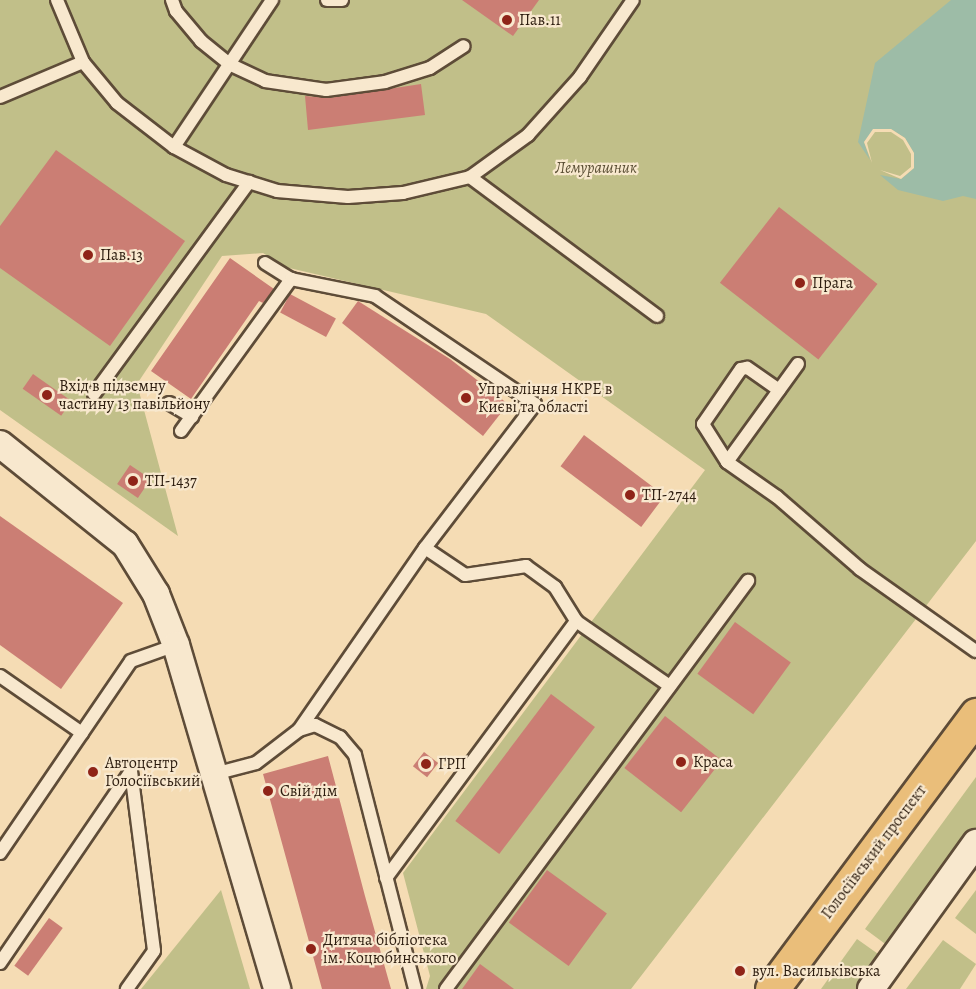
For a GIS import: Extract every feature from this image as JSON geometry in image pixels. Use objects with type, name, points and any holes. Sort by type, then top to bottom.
[{"type":"highway","name":"Голосіївський проспект","points":[[772,989],[976,715]]},
{"type":"street","points":[[0,444],[125,544],[156,594],[176,645],[277,989]]},
{"type":"street","points":[[871,989],[976,843]]},
{"type":"lane","points":[[57,0],[83,62],[117,104],[174,147],[226,176],[277,191],[348,197],[403,193],[470,177],[528,135],[580,78],[633,0]]},
{"type":"lane","points":[[172,0],[176,11],[201,41],[229,64],[265,81],[326,90],[385,82],[430,69],[464,46]]},
{"type":"lane","points":[[174,147],[272,0]]},
{"type":"lane","points":[[327,0],[342,0]]},
{"type":"lane","points":[[0,97],[83,62]]},
{"type":"lane","points":[[470,177],[657,316]]},
{"type":"lane","points":[[94,394],[249,182]]},
{"type":"lane","points":[[214,774],[256,763],[299,730],[425,548],[535,404],[375,296],[291,279],[265,263]]},
{"type":"lane","points":[[181,431],[291,279]]},
{"type":"lane","points":[[727,462],[798,364]]},
{"type":"lane","points":[[779,390],[747,368],[741,369],[703,424],[727,462],[777,497],[860,569],[976,651]]},
{"type":"lane","points":[[169,403],[192,417]]},
{"type":"lane","points":[[425,548],[465,574],[526,566],[555,587],[576,621],[670,686]]},
{"type":"lane","points":[[446,989],[748,581]]},
{"type":"lane","points":[[386,878],[576,621]]},
{"type":"lane","points":[[0,854],[131,661],[176,645]]},
{"type":"lane","points":[[0,676],[82,733]]},
{"type":"lane","points":[[299,730],[315,725],[340,737],[355,755],[416,989]]},
{"type":"lane","points":[[0,963],[131,771],[154,951],[127,989]]},
{"type":"green space","name":"Лемурашник","points":[[0,0],[976,0],[976,541],[631,989],[426,989],[430,976],[403,873],[705,470],[486,314],[285,267],[263,253],[222,256],[137,384],[178,536],[0,410]]},
{"type":"green space","points":[[976,777],[976,829],[888,946],[865,929]]},
{"type":"green space","points":[[221,890],[250,989],[141,989]]},
{"type":"green space","points":[[976,890],[976,934],[955,918]]},
{"type":"green space","points":[[857,939],[881,956],[856,989],[821,989]]},
{"type":"green space","points":[[943,940],[976,964],[960,989],[906,989]]},
{"type":"shaded area","points":[[951,0],[976,0],[976,199],[963,196],[943,201],[898,190],[880,175],[901,179],[914,168],[914,153],[905,138],[891,129],[873,130],[864,142],[870,160],[858,142],[875,63]]},
{"type":"pier","points":[[873,129],[891,129],[905,138],[914,153],[914,168],[901,179],[880,170],[900,176],[911,167],[911,154],[903,140],[891,132],[875,132],[867,143],[872,163],[864,142]]},
{"type":"building","name":"Пав.11","points":[[462,0],[539,0],[513,36]]},
{"type":"building","points":[[421,84],[425,115],[308,130],[305,96],[329,98]]},
{"type":"building","name":"Пав.13","points":[[56,150],[185,241],[110,346],[0,268],[0,226]]},
{"type":"building","name":"Прага","points":[[779,207],[878,284],[818,360],[720,283]]},
{"type":"building","points":[[230,258],[274,289],[263,303],[259,301],[191,399],[151,371]]},
{"type":"building","points":[[290,294],[336,318],[326,337],[280,313]]},
{"type":"building","points":[[358,301],[450,359],[508,404],[483,436],[342,323]]},
{"type":"building","name":"Вхід в підземну частину 13 павільйону","points":[[33,374],[72,401],[61,416],[23,389]]},
{"type":"building","points":[[584,435],[665,496],[641,527],[561,466]]},
{"type":"building","name":"ТП-1437","points":[[130,465],[151,479],[138,498],[117,484]]},
{"type":"building","points":[[0,516],[123,603],[61,689],[0,645]]},
{"type":"building","points":[[735,622],[791,663],[753,714],[697,674]]},
{"type":"building","points":[[551,694],[595,727],[499,854],[455,821]]},
{"type":"building","points":[[665,716],[722,760],[681,812],[624,768]]},
{"type":"building","name":"ГРП","points":[[424,752],[438,763],[427,777],[413,766]]},
{"type":"building","points":[[328,756],[391,989],[322,989],[263,774]]},
{"type":"building","points":[[547,870],[607,913],[569,966],[509,923]]},
{"type":"building","points":[[49,918],[63,928],[28,976],[14,966]]},
{"type":"building","points":[[480,964],[514,989],[462,989]]},
{"type":"place","name":"Пав.11","points":[[507,20]]},
{"type":"place","name":"Пав.13","points":[[88,255]]},
{"type":"place","name":"Прага","points":[[800,283]]},
{"type":"place","name":"Вхід в підземну частину 13 павільйону","points":[[47,395]]},
{"type":"place","name":"Управління НКРЕ в Києві та області","points":[[466,398]]},
{"type":"place","name":"ТП-1437","points":[[133,481]]},
{"type":"place","name":"ТП-2744","points":[[630,495]]},
{"type":"place","name":"Краса","points":[[681,762]]},
{"type":"place","name":"ГРП","points":[[426,764]]},
{"type":"place","name":"Автоцентр Голосіївський","points":[[93,772]]},
{"type":"place","name":"Свій дім","points":[[268,791]]},
{"type":"place","name":"Дитяча бібліотека ім. Коцюбинського","points":[[311,949]]},
{"type":"place","name":"вул. Васильківська","points":[[740,971]]}]
